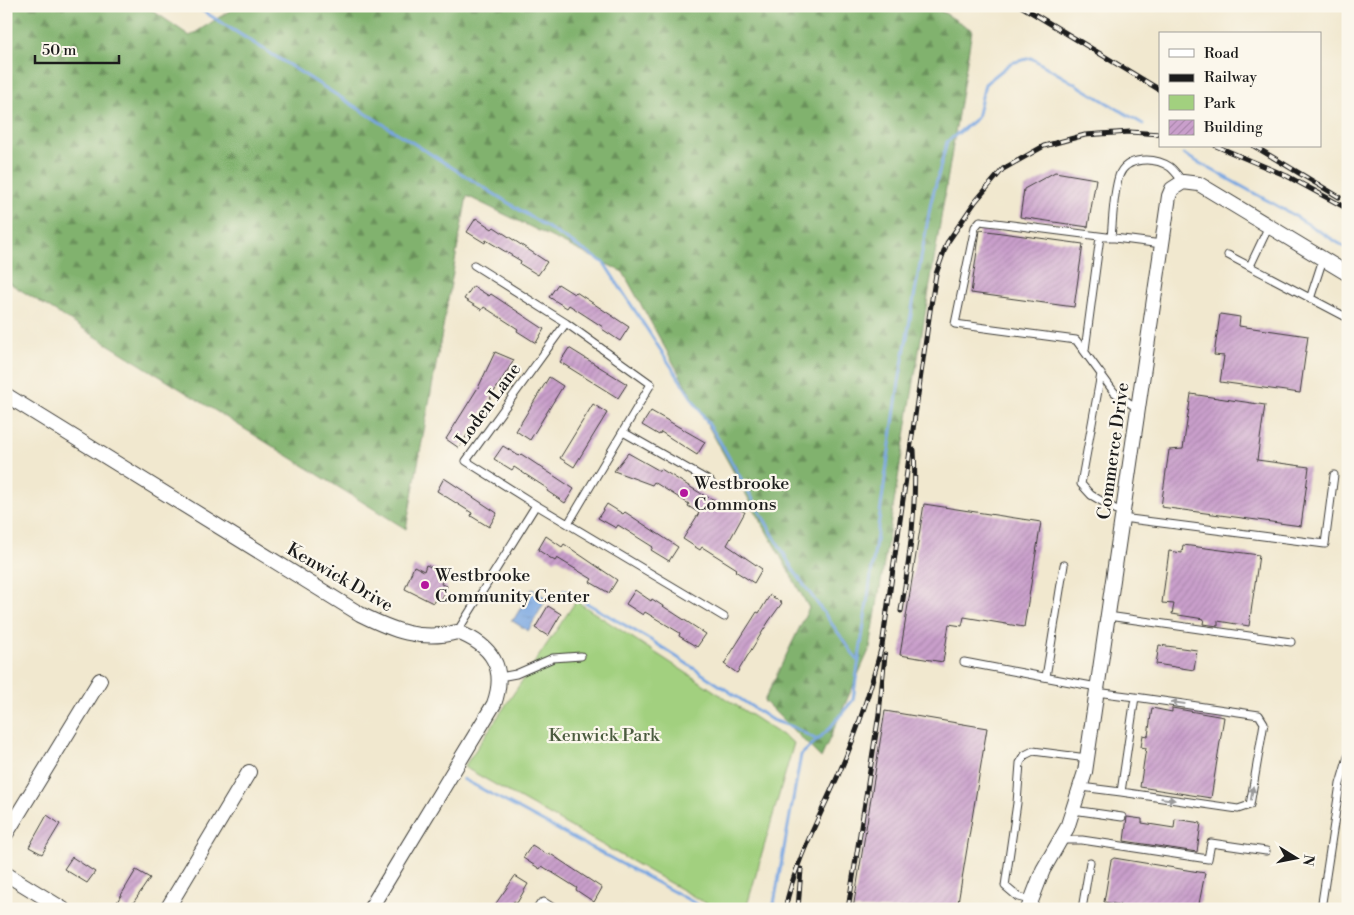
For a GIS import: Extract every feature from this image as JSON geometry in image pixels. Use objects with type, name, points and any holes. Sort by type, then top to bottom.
[{"type":"street","points":[[1183,182],[1199,184],[1348,274]]},
{"type":"street","name":"Commerce Drive","points":[[1029,904],[1042,870],[1060,840],[1081,787],[1087,758],[1169,196],[1172,189],[1183,182]]},
{"type":"street","name":"Kenwick Drive","points":[[6,395],[360,614],[381,625],[422,636],[439,637],[457,632]]},
{"type":"street","points":[[370,909],[494,704],[499,692],[500,677],[494,659],[486,650],[457,632]]},
{"type":"street","points":[[6,834],[100,680]]},
{"type":"street","points":[[166,909],[249,772]]},
{"type":"street","points":[[6,874],[63,909]]},
{"type":"lane","points":[[1111,238],[1116,187],[1120,173],[1128,165],[1141,159],[1154,160],[1170,167],[1183,182]]},
{"type":"lane","points":[[1138,409],[1114,392],[1076,340],[955,324],[975,227],[980,221],[1162,244]]},
{"type":"lane","points":[[1250,266],[1269,226]]},
{"type":"lane","points":[[1085,350],[1100,237]]},
{"type":"lane","points":[[1228,255],[1346,317]]},
{"type":"lane","points":[[1310,299],[1324,259]]},
{"type":"lane","points":[[474,265],[566,323],[651,384],[568,524]]},
{"type":"lane","name":"Loden Lane","points":[[566,323],[466,461],[724,617]]},
{"type":"lane","points":[[1101,374],[1081,484],[1091,495],[1122,515],[1325,544],[1334,475]]},
{"type":"lane","points":[[623,432],[711,482]]},
{"type":"lane","points":[[457,632],[536,505]]},
{"type":"lane","points":[[1046,677],[1064,565]]},
{"type":"lane","points":[[1108,616],[1291,642]]},
{"type":"lane","points":[[500,677],[516,674],[553,658],[581,656]]},
{"type":"lane","points":[[964,662],[1046,677],[1097,690],[1135,697],[1258,715],[1264,723],[1250,805],[1238,809],[1081,787]]},
{"type":"lane","points":[[1121,792],[1135,697]]},
{"type":"lane","points":[[1029,904],[1005,886],[1020,763],[1026,755],[1033,751],[1087,758]]},
{"type":"lane","points":[[1321,909],[1340,784],[1348,757]]},
{"type":"lane","points":[[1073,810],[1122,817]]},
{"type":"lane","points":[[1060,840],[1082,840],[1208,859],[1211,843],[1266,851]]},
{"type":"lane","points":[[1082,909],[1090,862]]},
{"type":"lane","points":[[537,909],[544,902],[555,909]]},
{"type":"green space","points":[[6,6],[146,6],[190,36],[237,6],[933,6],[972,30],[870,648],[821,758],[764,701],[809,608],[623,272],[467,196],[406,529],[6,281]]},
{"type":"green space","name":"Kenwick Park","points":[[576,601],[794,743],[746,909],[716,909],[464,767]]},
{"type":"water","points":[[532,589],[547,598],[528,631],[511,620],[514,619]]},
{"type":"building","points":[[1055,172],[1096,179],[1088,227],[1020,217],[1024,189]]},
{"type":"building","points":[[476,218],[492,229],[494,227],[547,262],[538,275],[520,264],[521,261],[486,240],[485,243],[467,232]]},
{"type":"building","points":[[980,230],[1083,244],[1074,307],[971,293]]},
{"type":"building","points":[[558,284],[574,294],[576,292],[629,327],[620,341],[602,329],[603,327],[569,305],[567,308],[549,297]]},
{"type":"building","points":[[473,286],[489,296],[491,294],[544,329],[536,343],[484,307],[482,310],[464,299]]},
{"type":"building","points":[[1220,314],[1240,317],[1239,326],[1308,336],[1300,393],[1220,382],[1224,356],[1214,355]]},
{"type":"building","points":[[569,348],[627,384],[618,398],[560,362]]},
{"type":"building","points":[[495,352],[514,360],[459,448],[446,439],[479,386]]},
{"type":"building","points":[[549,377],[563,386],[530,440],[516,431]]},
{"type":"building","points":[[1191,394],[1265,405],[1257,460],[1309,467],[1301,526],[1161,507],[1169,450],[1183,449]]},
{"type":"building","points":[[593,404],[607,413],[574,467],[560,458]]},
{"type":"building","name":"Westbrooke Commons","points":[[651,411],[705,442],[697,455],[661,432],[659,435],[642,425]]},
{"type":"building","points":[[503,446],[519,456],[521,454],[574,489],[565,503],[547,491],[548,489],[514,467],[512,470],[494,459]]},
{"type":"building","points":[[628,453],[660,471],[661,469],[705,496],[745,512],[727,545],[762,569],[754,583],[735,571],[737,569],[702,547],[700,550],[683,539],[699,513],[688,506],[689,504],[654,482],[652,485],[614,471]]},
{"type":"building","points":[[444,478],[497,513],[489,527],[471,516],[472,513],[437,491]]},
{"type":"building","name":"Westbrooke Commons","points":[[607,504],[623,514],[625,512],[678,547],[669,561],[651,550],[653,547],[618,525],[616,528],[598,518]]},
{"type":"building","points":[[924,504],[1041,522],[1024,627],[964,617],[962,626],[949,624],[943,662],[900,655]]},
{"type":"building","points":[[546,536],[562,547],[564,544],[617,580],[609,593],[590,582],[592,579],[557,558],[555,561],[538,550]]},
{"type":"building","points":[[1183,545],[1259,555],[1249,626],[1218,621],[1218,626],[1203,624],[1204,619],[1172,614],[1174,604],[1162,603],[1169,551],[1182,553]]},
{"type":"building","name":"Westbrooke Community Center","points":[[426,565],[446,573],[441,584],[447,586],[442,600],[436,598],[433,603],[405,589],[414,566],[424,571]]},
{"type":"building","points":[[635,590],[706,634],[697,647],[679,636],[680,633],[645,612],[643,615],[626,604]]},
{"type":"building","points":[[770,595],[782,603],[737,673],[724,664]]},
{"type":"building","points":[[548,606],[561,614],[548,636],[535,628]]},
{"type":"building","points":[[1159,645],[1197,650],[1194,670],[1156,664]]},
{"type":"building","points":[[1152,708],[1172,712],[1172,708],[1224,717],[1211,798],[1140,787],[1146,748],[1141,747],[1143,735],[1148,736]]},
{"type":"building","points":[[885,711],[987,728],[957,909],[853,909]]},
{"type":"building","points":[[47,815],[60,824],[42,854],[29,847]]},
{"type":"building","points":[[1127,817],[1142,819],[1142,823],[1174,828],[1175,819],[1201,823],[1197,852],[1124,841]]},
{"type":"building","points":[[532,845],[548,855],[549,853],[602,888],[594,902],[576,890],[577,888],[542,866],[540,869],[523,858]]},
{"type":"building","points":[[72,857],[95,872],[87,883],[64,869]]},
{"type":"building","points":[[1114,858],[1205,873],[1198,909],[1119,909],[1120,905],[1104,902],[1111,860]]},
{"type":"building","points":[[136,870],[150,878],[129,909],[117,902]]},
{"type":"building","points":[[515,876],[528,884],[517,903],[514,901],[510,909],[492,909]]},
{"type":"waterway","points":[[195,6],[604,263],[719,440],[792,568],[859,662]]},
{"type":"waterway","points":[[773,909],[801,755],[829,729],[853,700],[899,382],[931,202],[947,142],[977,118],[985,84],[1011,63],[1031,58],[1143,124]]},
{"type":"waterway","points":[[1183,154],[1290,213],[1348,249]]},
{"type":"waterway","points":[[564,590],[654,642],[772,720],[793,727],[817,740]]},
{"type":"waterway","points":[[463,779],[706,909]]},
{"type":"railway","points":[[1021,6],[1159,89]]},
{"type":"railway","points":[[785,909],[797,868],[853,739],[882,646],[930,311],[936,274],[947,243],[975,202],[1003,169],[1044,146],[1085,135],[1130,132],[1159,134]]},
{"type":"railway","points":[[1221,148],[1287,176],[1348,209]]},
{"type":"railway","points":[[1257,148],[1339,197]]},
{"type":"railway","points":[[901,611],[912,531],[914,450]]},
{"type":"railway","points":[[848,909],[879,714],[885,655]]},
{"type":"railway","points":[[798,909],[801,869]]},
{"type":"place","name":"Westbrooke Commons","points":[[684,493]]},
{"type":"place","name":"Westbrooke Community Center","points":[[425,585]]}]
